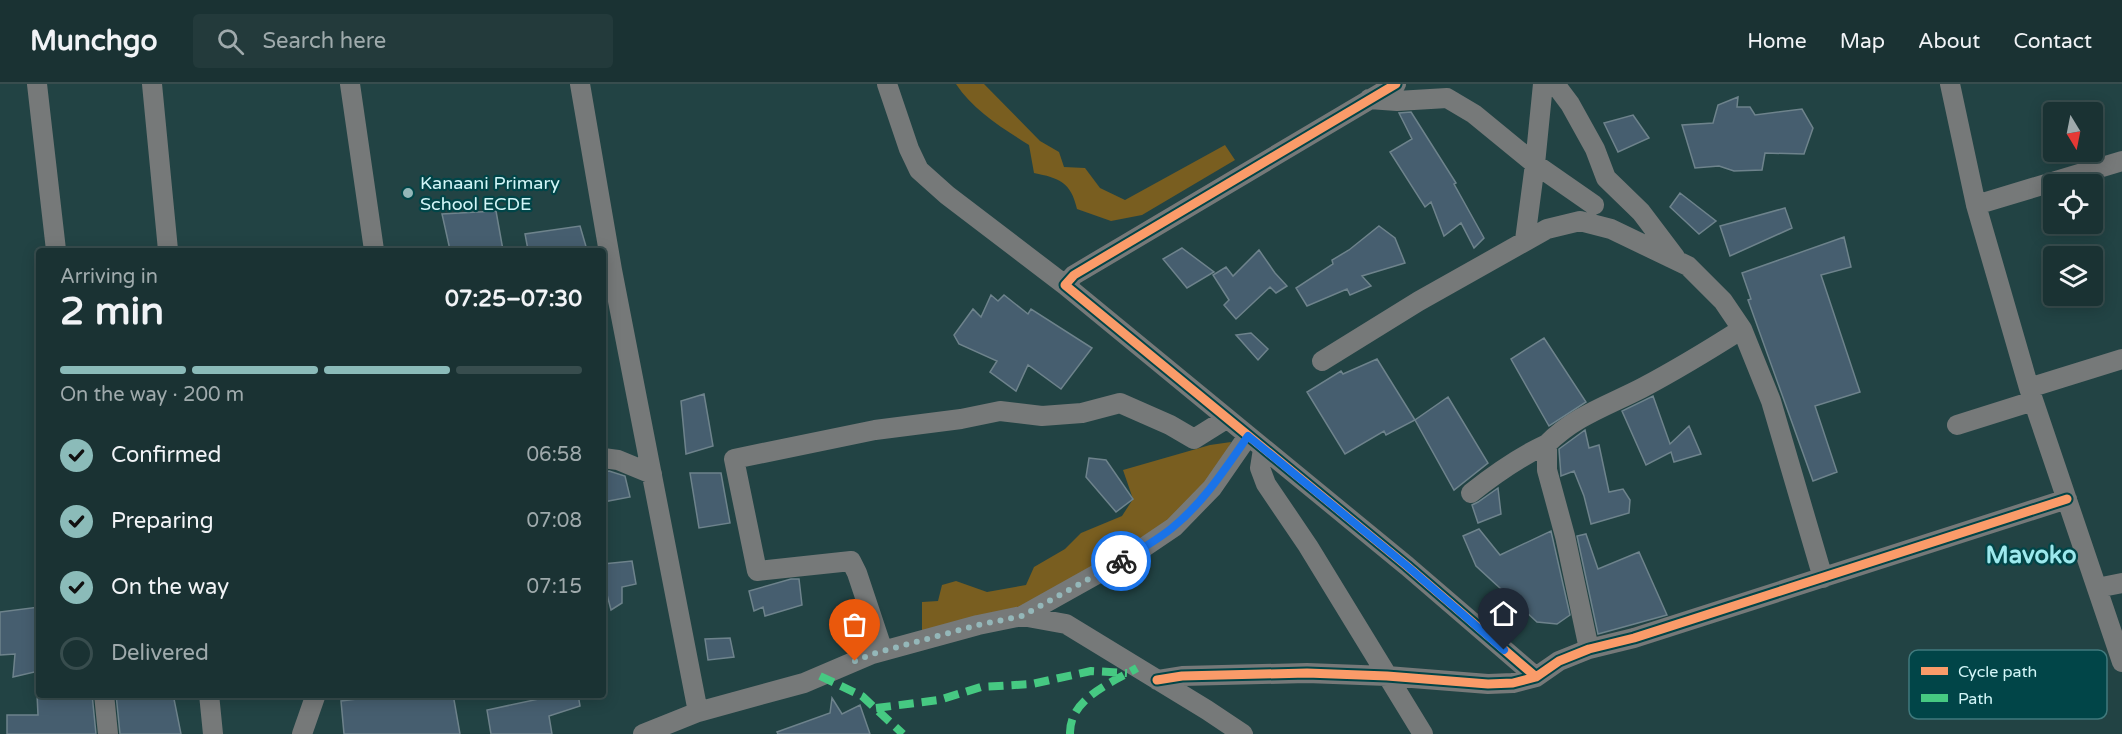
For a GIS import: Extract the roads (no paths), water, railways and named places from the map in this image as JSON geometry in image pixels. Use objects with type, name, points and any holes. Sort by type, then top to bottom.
[{"type":"street","points":[[38,84],[56,248]]},
{"type":"street","points":[[152,84],[168,248]]},
{"type":"street","points":[[350,84],[374,248]]},
{"type":"street","points":[[580,84],[612,270],[698,712]]},
{"type":"street","points":[[887,84],[909,149],[919,170],[947,195],[1065,285],[1407,566],[1536,677]]},
{"type":"street","points":[[1065,285],[1074,275],[1396,84]]},
{"type":"street","points":[[1525,240],[1543,84]]},
{"type":"street","points":[[1555,84],[1570,104],[1590,140],[1606,178],[1641,212],[1677,260]]},
{"type":"street","points":[[1950,84],[1976,205],[2031,394],[2122,662]]},
{"type":"street","points":[[1369,99],[1396,101],[1447,98],[1474,114],[1535,164],[1594,205]]},
{"type":"street","points":[[1976,205],[2122,161]]},
{"type":"street","points":[[1580,221],[1612,185]]},
{"type":"street","points":[[1322,361],[1419,301],[1547,229],[1580,221],[1611,229],[1688,266],[1723,300],[1742,329],[1771,401],[1823,578]]},
{"type":"street","points":[[1471,493],[1499,471],[1547,444],[1576,420],[1640,389],[1742,329]]},
{"type":"street","points":[[1957,425],[2122,359]]},
{"type":"street","points":[[883,651],[851,561],[757,571],[734,459],[875,430],[961,419],[1000,411],[1042,416],[1082,413],[1120,403],[1170,425],[1194,439],[1227,419]]},
{"type":"street","points":[[643,734],[698,712],[804,683],[872,654],[978,625],[1022,616],[1140,550],[1174,527],[1212,488],[1248,436]]},
{"type":"street","points":[[1547,444],[1547,470],[1565,536],[1589,649]]},
{"type":"street","points":[[1263,448],[1260,468],[1266,484],[1314,556],[1423,734]]},
{"type":"street","points":[[606,458],[618,460],[652,474]]},
{"type":"street","points":[[1157,680],[1182,676],[1307,673],[1387,676],[1488,684],[1513,683],[1536,677],[1559,661],[1589,649],[1634,638],[2067,499]]},
{"type":"street","points":[[2097,588],[2122,583]]},
{"type":"street","points":[[1022,616],[1066,624],[1243,734]]},
{"type":"street","points":[[104,698],[108,734]]},
{"type":"street","points":[[209,698],[213,734]]},
{"type":"street","points":[[302,734],[315,698]]},
{"type":"place","name":"Kanaani Primary School ECDE","points":[[408,193]]},
{"type":"district","name":"Mavoko","points":[[2031,555]]}]
